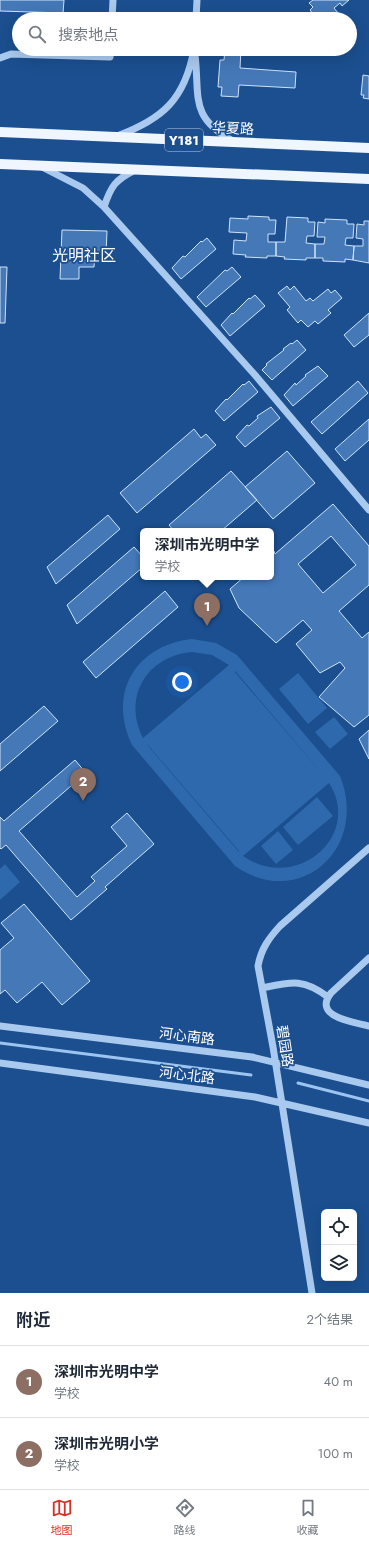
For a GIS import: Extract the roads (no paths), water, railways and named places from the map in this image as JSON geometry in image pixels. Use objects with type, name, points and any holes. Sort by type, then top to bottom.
[{"type":"main road","name":"华夏路","points":[[0,132],[369,148]]},
{"type":"main road","name":"Y181","points":[[0,164],[369,178]]},
{"type":"street","points":[[112,12],[113,0]]},
{"type":"street","points":[[196,12],[197,0]]},
{"type":"street","points":[[0,58],[12,54]]},
{"type":"street","points":[[77,56],[110,56]]},
{"type":"street","points":[[113,137],[140,127],[163,112],[181,88],[192,62],[193,56]]},
{"type":"street","points":[[194,56],[198,105],[202,114],[215,130],[236,142]]},
{"type":"street","points":[[38,166],[83,188],[104,207],[256,375],[369,510]]},
{"type":"street","points":[[104,207],[110,190],[119,178],[136,170]]},
{"type":"street","name":"碧园路","points":[[312,1293],[258,966],[260,954],[268,940],[280,926],[369,848]]},
{"type":"street","points":[[369,958],[328,997],[326,1005],[329,1013],[336,1017],[369,1026]]},
{"type":"street","points":[[262,988],[298,982],[316,988],[328,997]]},
{"type":"street","name":"河心南路","points":[[0,1026],[252,1057],[369,1085]]},
{"type":"street","name":"河心北路","points":[[0,1063],[255,1097],[369,1123]]},
{"type":"waterway","points":[[0,1043],[251,1075]]},
{"type":"waterway","points":[[298,1083],[369,1101]]},
{"type":"place","name":"深圳市光明中学","points":[[207,626]]},
{"type":"place","name":"深圳市光明小学","points":[[83,801]]},
{"type":"district","name":"光明社区","points":[[84,255]]}]
